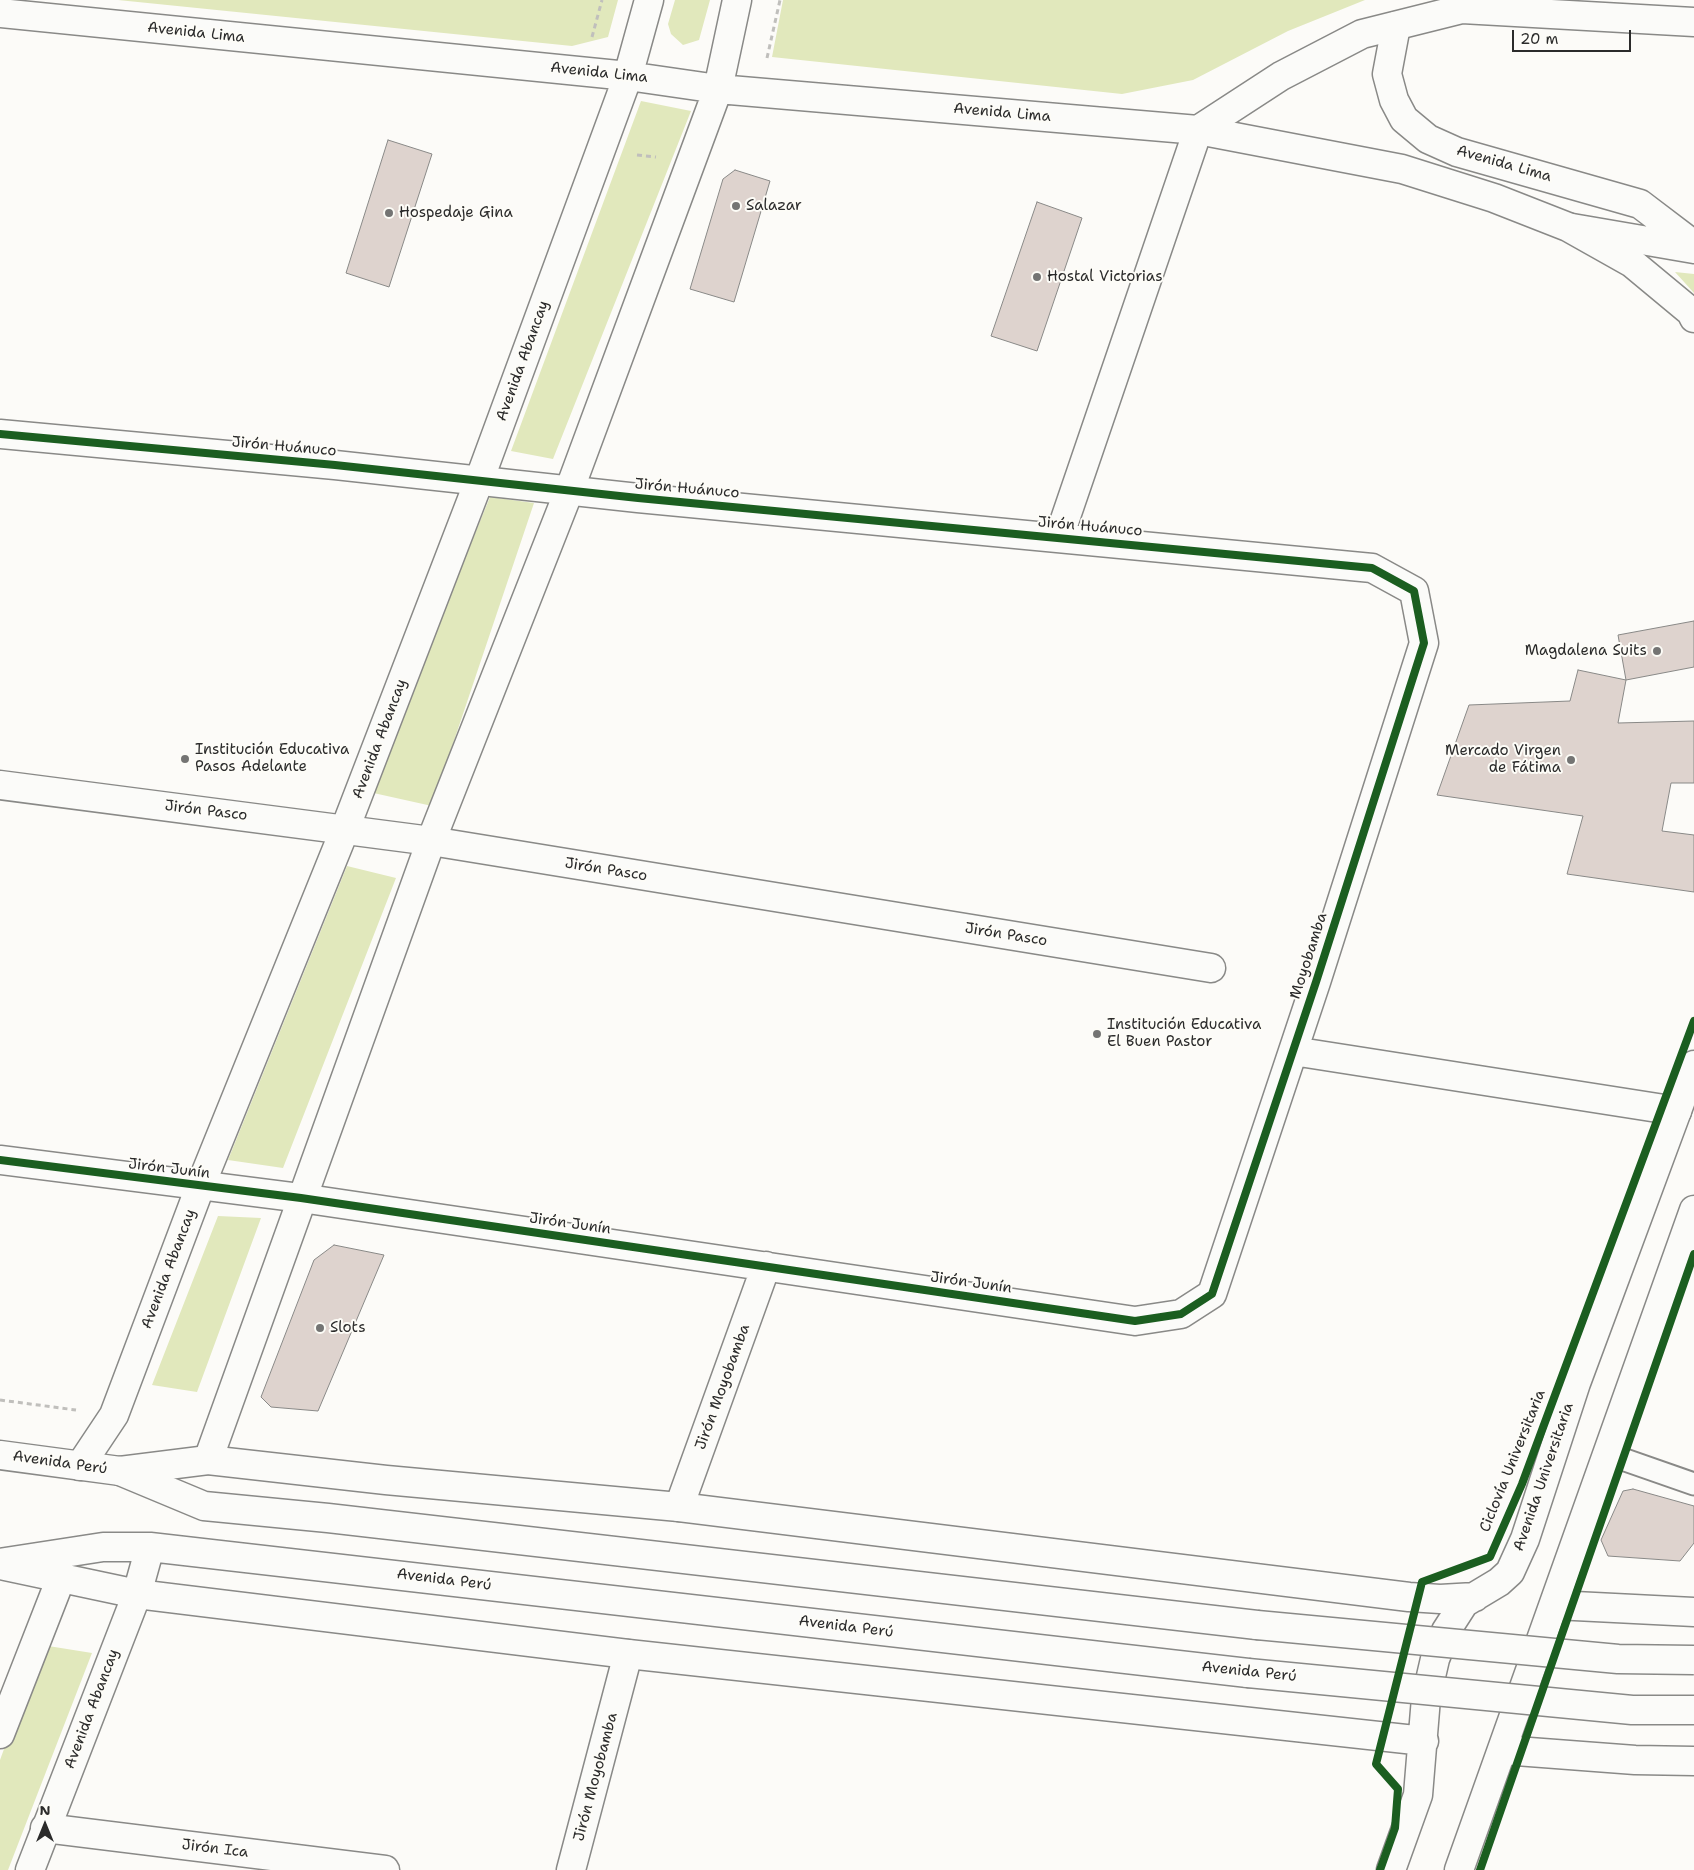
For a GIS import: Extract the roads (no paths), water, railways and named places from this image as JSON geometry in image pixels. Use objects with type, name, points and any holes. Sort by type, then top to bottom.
[{"type":"street","name":"Avenida Abancay","points":[[80,1466],[114,1415],[200,1187],[345,829],[479,481],[628,76],[649,0]]},
{"type":"street","points":[[208,1460],[430,841],[569,491],[718,89],[737,0]]},
{"type":"street","points":[[1059,537],[1198,130],[1281,76],[1362,34],[1462,9],[1694,22]]},
{"type":"street","name":"Avenida Lima","points":[[0,14],[628,76],[718,89],[1198,130],[1402,169],[1494,198],[1568,227],[1632,263],[1691,312],[1694,318]]},
{"type":"street","name":"Avenida Lima","points":[[1396,26],[1386,74],[1394,100],[1404,119],[1428,139],[1457,152],[1640,204],[1694,247]]},
{"type":"street","name":"Avenida Lima","points":[[1568,227],[1694,247]]},
{"type":"street","name":"Jirón Huánuco","points":[[0,434],[1372,568]]},
{"type":"street","name":"Moyobamba","points":[[1135,1321],[1181,1314],[1212,1294],[1293,1051],[1424,644],[1414,591],[1372,568]]},
{"type":"street","name":"Jirón Pasco","points":[[0,785],[430,841],[1211,968]]},
{"type":"street","points":[[1293,1051],[1677,1111]]},
{"type":"street","name":"Avenida Universitaria","points":[[1391,1870],[1418,1795],[1424,1741],[1426,1698],[1435,1660],[1454,1617],[1464,1603],[1500,1582],[1510,1572],[1525,1540],[1576,1383],[1694,1065]]},
{"type":"street","name":"Jirón Junín","points":[[0,1160],[200,1187],[301,1198],[1135,1321]]},
{"type":"street","points":[[1459,1870],[1555,1605],[1694,1210]]},
{"type":"street","name":"Jirón Moyobamba","points":[[679,1507],[766,1266]]},
{"type":"street","name":"Avenida Perú","points":[[0,1455],[120,1471],[208,1460],[386,1480],[679,1507],[1409,1597],[1440,1599],[1475,1597]]},
{"type":"street","name":"Avenida Perú","points":[[120,1471],[204,1506],[328,1518],[1257,1625],[1618,1660],[1694,1660]]},
{"type":"street","name":"Avenida Perú","points":[[0,1564],[103,1547],[150,1547],[1248,1673],[1632,1710],[1694,1710]]},
{"type":"street","name":"Avenida Abancay","points":[[30,1870],[136,1594],[150,1547]]},
{"type":"street","name":"Avenida Perú","points":[[0,1564],[136,1594],[628,1654],[1424,1741]]},
{"type":"street","points":[[0,1734],[61,1578]]},
{"type":"street","points":[[1555,1605],[1694,1612]]},
{"type":"street","name":"Jirón Moyobamba","points":[[571,1870],[628,1654]]},
{"type":"street","points":[[1503,1750],[1635,1760],[1694,1760]]},
{"type":"street","name":"Jirón Ica","points":[[45,1828],[385,1870]]},
{"type":"lane","points":[[1608,1454],[1694,1484]]},
{"type":"place","name":"Salazar","points":[[736,206]]},
{"type":"place","name":"Hospedaje Gina","points":[[389,213]]},
{"type":"place","name":"Hostal Victorias","points":[[1037,277]]},
{"type":"place","name":"Magdalena Suits","points":[[1657,651]]},
{"type":"place","name":"Institución Educativa Pasos Adelante","points":[[185,759]]},
{"type":"place","name":"Mercado Virgen de Fátima","points":[[1571,760]]},
{"type":"place","name":"Institución Educativa El Buen Pastor","points":[[1097,1034]]},
{"type":"place","name":"Slots","points":[[320,1328]]}]
